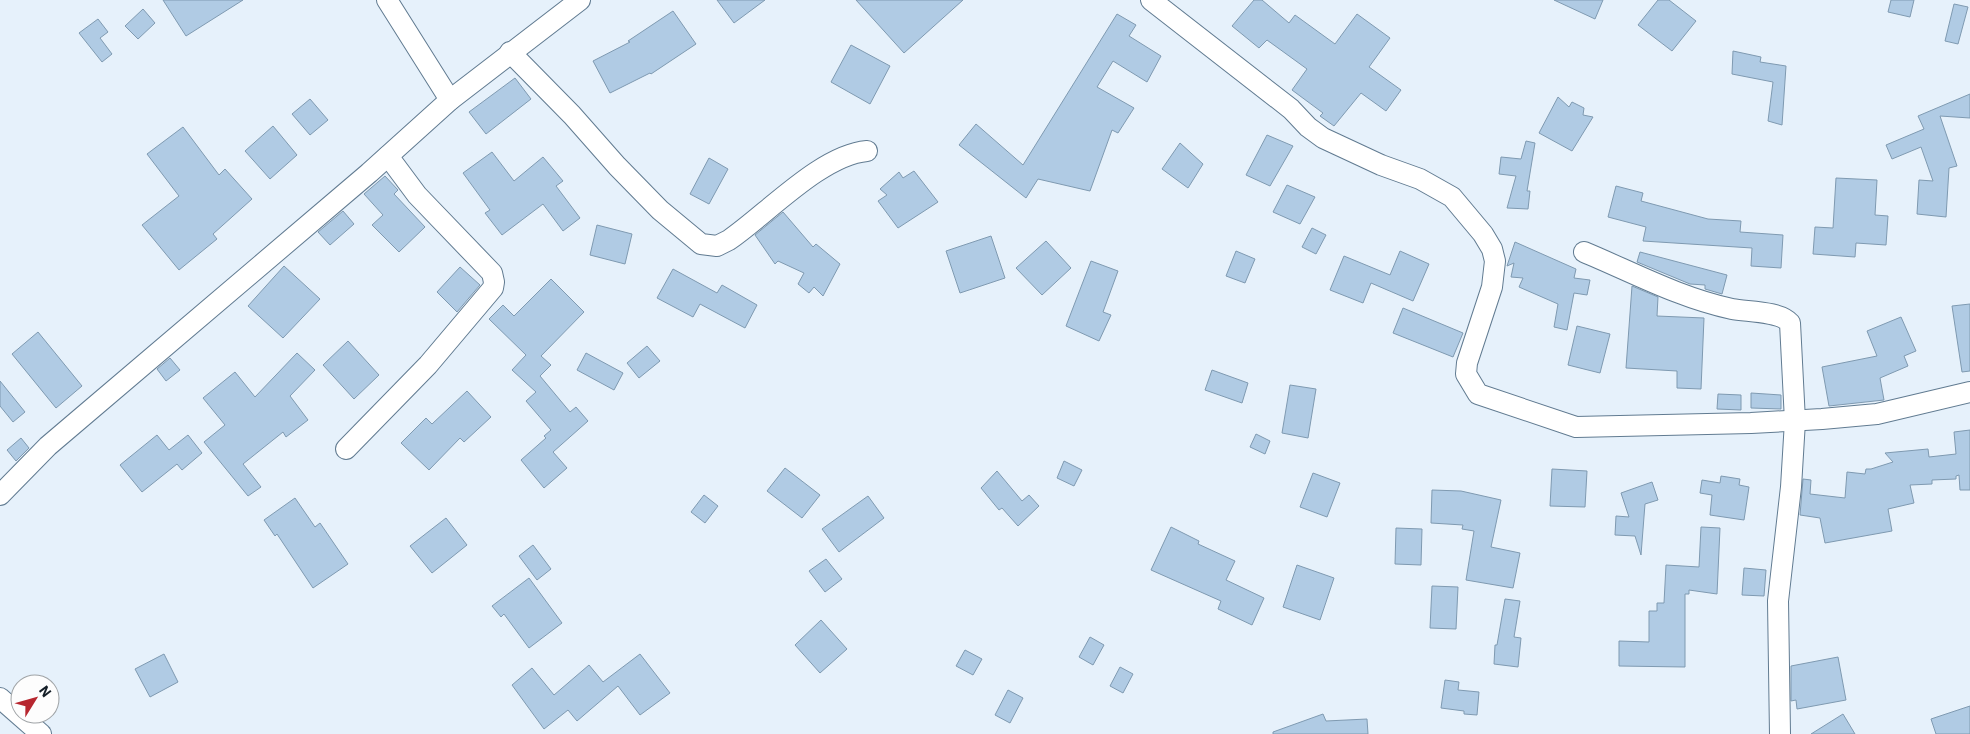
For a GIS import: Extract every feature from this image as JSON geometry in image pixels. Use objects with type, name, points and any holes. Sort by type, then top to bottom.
[{"type":"street","points":[[388,0],[450,100]]},
{"type":"street","points":[[0,495],[48,446],[388,156],[450,100],[580,0]]},
{"type":"street","points":[[1151,0],[1291,109],[1308,128],[1323,138],[1381,165],[1438,188],[1452,197],[1465,211],[1483,234],[1492,249],[1495,261],[1492,287],[1466,363],[1466,374],[1478,394],[1576,427],[1795,421],[1877,414],[1970,392]]},
{"type":"street","points":[[510,52],[572,115],[617,166],[660,210],[701,244],[709,246],[721,244],[741,232],[821,169],[856,152],[867,151]]},
{"type":"street","points":[[346,449],[428,365],[493,288],[494,282],[492,273],[417,195],[388,156]]},
{"type":"street","points":[[1584,252],[1697,300],[1733,309],[1783,316],[1792,328],[1795,421],[1791,487],[1778,601],[1780,734]]},
{"type":"street","points":[[0,698],[42,734]]},
{"type":"building","points":[[163,0],[243,0],[186,36]]},
{"type":"building","points":[[717,0],[765,0],[734,23]]},
{"type":"building","points":[[856,0],[963,0],[904,53]]},
{"type":"building","points":[[1254,0],[1262,0],[1289,23],[1295,15],[1335,44],[1357,14],[1390,38],[1369,67],[1401,90],[1386,111],[1361,93],[1334,126],[1320,116],[1323,113],[1292,90],[1307,69],[1267,40],[1259,48],[1232,26]]},
{"type":"building","points":[[1554,0],[1603,0],[1595,19]]},
{"type":"building","points":[[1658,0],[1669,0],[1696,21],[1672,51],[1638,25]]},
{"type":"building","points":[[1891,0],[1914,0],[1910,17],[1888,12]]},
{"type":"building","points":[[1954,4],[1968,7],[1958,44],[1945,41]]},
{"type":"building","points":[[143,9],[155,23],[138,39],[125,26]]},
{"type":"building","points":[[673,11],[696,44],[651,74],[610,93],[593,61],[630,42],[628,41]]},
{"type":"building","points":[[1117,14],[1136,25],[1129,36],[1161,56],[1147,82],[1113,61],[1097,87],[1134,108],[1118,133],[1112,130],[1090,191],[1038,179],[1026,198],[959,145],[976,124],[1023,165]]},
{"type":"building","points":[[98,19],[108,32],[100,38],[112,54],[102,62],[79,33]]},
{"type":"building","points":[[851,45],[890,66],[870,104],[831,82]]},
{"type":"building","points":[[1733,51],[1761,57],[1760,62],[1786,66],[1782,125],[1768,121],[1773,82],[1732,74]]},
{"type":"building","points":[[515,78],[531,99],[486,134],[469,112]]},
{"type":"building","points":[[1970,94],[1970,118],[1940,116],[1957,166],[1949,168],[1946,217],[1917,214],[1919,180],[1933,181],[1921,147],[1892,159],[1886,145],[1924,129],[1918,116]]},
{"type":"building","points":[[1558,97],[1569,107],[1572,102],[1584,108],[1583,115],[1593,117],[1572,151],[1539,133]]},
{"type":"building","points":[[310,99],[328,120],[310,135],[292,114]]},
{"type":"building","points":[[273,126],[297,155],[270,179],[245,151]]},
{"type":"building","points":[[183,127],[219,175],[225,169],[252,199],[213,234],[217,239],[179,270],[142,225],[179,196],[147,154]]},
{"type":"building","points":[[1267,135],[1293,146],[1270,186],[1246,175]]},
{"type":"building","points":[[1526,141],[1535,143],[1527,191],[1530,191],[1528,209],[1507,208],[1516,176],[1499,174],[1501,157],[1521,159]]},
{"type":"building","points":[[1180,143],[1203,164],[1188,188],[1162,169]]},
{"type":"building","points":[[492,152],[514,181],[543,157],[563,181],[556,186],[580,218],[563,231],[543,204],[502,235],[485,213],[490,210],[463,173]]},
{"type":"building","points":[[709,158],[728,169],[709,204],[690,194]]},
{"type":"building","points":[[914,171],[938,202],[898,228],[878,201],[887,195],[880,189],[899,172],[903,178]]},
{"type":"building","points":[[385,176],[398,190],[394,194],[425,227],[399,252],[372,225],[383,215],[364,194]]},
{"type":"building","points":[[1836,178],[1877,180],[1875,215],[1888,216],[1886,245],[1856,243],[1855,257],[1813,254],[1815,227],[1833,228]]},
{"type":"building","points":[[1287,185],[1315,197],[1300,224],[1273,212]]},
{"type":"building","points":[[1616,186],[1643,193],[1641,201],[1708,219],[1741,221],[1740,232],[1783,235],[1781,268],[1751,266],[1752,248],[1643,241],[1646,227],[1608,217]]},
{"type":"building","points":[[343,211],[354,224],[330,245],[318,232]]},
{"type":"building","points":[[783,212],[813,247],[816,244],[840,264],[823,296],[814,287],[809,293],[798,284],[804,273],[778,261],[775,264],[755,235]]},
{"type":"building","points":[[597,225],[632,234],[625,264],[590,255]]},
{"type":"building","points":[[1312,228],[1326,235],[1316,254],[1302,247]]},
{"type":"building","points":[[991,236],[1005,278],[960,293],[946,251]]},
{"type":"building","points":[[1046,241],[1071,268],[1042,295],[1016,268]]},
{"type":"building","points":[[1515,242],[1576,269],[1574,278],[1590,280],[1587,295],[1574,293],[1567,330],[1554,327],[1558,304],[1519,287],[1523,278],[1511,277],[1514,263],[1507,266]]},
{"type":"building","points":[[1236,251],[1255,259],[1245,283],[1226,276]]},
{"type":"building","points":[[1400,251],[1429,264],[1413,301],[1371,283],[1363,303],[1330,290],[1344,256],[1390,275]]},
{"type":"building","points":[[1640,252],[1727,275],[1722,294],[1705,289],[1705,285],[1690,284],[1637,262]]},
{"type":"building","points":[[1091,261],[1118,271],[1103,312],[1111,315],[1099,341],[1066,326]]},
{"type":"building","points":[[284,266],[320,299],[283,338],[248,306]]},
{"type":"building","points":[[460,267],[480,285],[457,312],[437,292]]},
{"type":"building","points":[[673,269],[717,293],[722,285],[757,305],[745,328],[700,304],[693,317],[657,298]]},
{"type":"building","points":[[551,279],[584,312],[541,356],[551,365],[540,376],[570,412],[576,407],[588,421],[553,452],[567,468],[544,488],[521,460],[546,438],[544,436],[551,430],[526,401],[536,392],[512,370],[526,355],[489,319],[503,305],[514,316]]},
{"type":"building","points":[[1632,286],[1658,297],[1657,316],[1704,318],[1701,389],[1677,388],[1677,371],[1626,368]]},
{"type":"building","points":[[1970,304],[1970,371],[1962,372],[1952,306]]},
{"type":"building","points":[[1403,308],[1463,333],[1453,357],[1393,333]]},
{"type":"building","points":[[1901,317],[1916,351],[1904,356],[1908,366],[1880,378],[1884,400],[1829,406],[1822,367],[1877,356],[1867,331]]},
{"type":"building","points":[[1577,326],[1610,334],[1600,373],[1568,365]]},
{"type":"building","points":[[38,332],[82,386],[56,408],[12,354]]},
{"type":"building","points":[[348,341],[379,375],[354,399],[323,365]]},
{"type":"building","points":[[647,346],[660,361],[639,378],[627,363]]},
{"type":"building","points":[[297,353],[315,370],[290,396],[308,420],[286,437],[283,432],[243,464],[261,487],[248,496],[204,442],[225,425],[203,398],[235,372],[255,397]]},
{"type":"building","points":[[586,353],[623,373],[614,390],[577,370]]},
{"type":"building","points":[[170,358],[180,370],[166,381],[157,369]]},
{"type":"building","points":[[1212,370],[1248,383],[1242,403],[1205,390]]},
{"type":"building","points":[[0,381],[25,412],[13,422],[0,406]]},
{"type":"building","points":[[1290,385],[1316,389],[1308,438],[1282,433]]},
{"type":"building","points":[[467,391],[491,417],[464,442],[460,438],[429,470],[401,443],[426,418],[432,424]]},
{"type":"building","points":[[1751,393],[1781,395],[1781,409],[1751,408]]},
{"type":"building","points":[[1718,394],[1741,395],[1741,410],[1717,409]]},
{"type":"building","points":[[1970,430],[1970,490],[1960,490],[1959,475],[1956,476],[1956,479],[1932,480],[1932,484],[1910,485],[1914,503],[1888,509],[1892,531],[1825,543],[1820,518],[1800,515],[1803,479],[1811,480],[1810,494],[1845,498],[1847,472],[1865,474],[1866,469],[1893,462],[1885,453],[1928,449],[1929,457],[1956,454],[1954,432]]},
{"type":"building","points":[[1256,434],[1270,441],[1265,454],[1250,447]]},
{"type":"building","points":[[157,435],[169,450],[188,435],[202,453],[182,470],[177,464],[142,492],[120,465]]},
{"type":"building","points":[[21,438],[29,448],[16,461],[7,450]]},
{"type":"building","points":[[1064,461],[1082,470],[1074,486],[1057,478]]},
{"type":"building","points":[[785,468],[820,495],[802,518],[767,491]]},
{"type":"building","points":[[1552,469],[1587,471],[1585,507],[1550,506]]},
{"type":"building","points":[[997,471],[1022,501],[1029,495],[1039,506],[1018,526],[1002,508],[999,510],[981,488]]},
{"type":"building","points":[[1313,473],[1340,483],[1327,517],[1300,507]]},
{"type":"building","points":[[1721,476],[1740,479],[1739,485],[1749,487],[1744,520],[1710,515],[1712,495],[1700,493],[1702,480],[1720,483]]},
{"type":"building","points":[[1652,482],[1658,500],[1645,504],[1641,555],[1635,536],[1615,535],[1616,516],[1629,517],[1621,493]]},
{"type":"building","points":[[1432,490],[1461,491],[1501,500],[1491,547],[1520,553],[1513,588],[1466,580],[1474,531],[1462,529],[1463,525],[1431,523]]},
{"type":"building","points":[[704,495],[718,506],[705,523],[691,512]]},
{"type":"building","points":[[868,496],[884,518],[839,552],[822,529]]},
{"type":"building","points":[[295,498],[315,527],[320,523],[348,564],[313,588],[277,534],[275,536],[264,520]]},
{"type":"building","points":[[446,518],[467,545],[432,573],[410,546]]},
{"type":"building","points":[[1171,527],[1199,541],[1198,544],[1235,561],[1226,580],[1264,598],[1252,625],[1218,609],[1221,601],[1151,570]]},
{"type":"building","points":[[1701,527],[1720,528],[1717,594],[1689,590],[1689,594],[1685,594],[1685,667],[1619,666],[1619,641],[1649,642],[1649,611],[1657,611],[1657,603],[1664,603],[1666,565],[1699,567]]},
{"type":"building","points":[[1396,528],[1422,529],[1421,565],[1395,564]]},
{"type":"building","points":[[533,545],[551,569],[537,580],[519,556]]},
{"type":"building","points":[[826,559],[842,579],[825,592],[809,571]]},
{"type":"building","points":[[1297,565],[1334,578],[1320,620],[1283,607]]},
{"type":"building","points":[[1744,568],[1766,570],[1764,596],[1742,595]]},
{"type":"building","points":[[529,578],[562,623],[529,648],[504,614],[501,617],[492,606]]},
{"type":"building","points":[[1432,586],[1458,587],[1456,629],[1430,628]]},
{"type":"building","points":[[1505,599],[1520,601],[1514,637],[1521,638],[1518,667],[1494,664],[1495,645],[1497,645]]},
{"type":"building","points":[[821,620],[847,649],[820,673],[795,645]]},
{"type":"building","points":[[1090,637],[1104,645],[1093,665],[1079,657]]},
{"type":"building","points":[[965,650],[982,659],[973,675],[956,666]]},
{"type":"building","points":[[164,654],[178,682],[150,697],[135,669]]},
{"type":"building","points":[[640,654],[670,693],[640,715],[618,686],[577,721],[568,710],[544,729],[512,685],[532,668],[554,695],[589,665],[603,682]]},
{"type":"building","points":[[1838,657],[1846,700],[1797,709],[1796,700],[1791,701],[1791,666]]},
{"type":"building","points":[[1120,667],[1133,674],[1123,693],[1110,686]]},
{"type":"building","points":[[1445,680],[1459,682],[1458,690],[1479,692],[1477,715],[1441,708]]},
{"type":"building","points":[[1008,690],[1023,698],[1010,723],[995,715]]},
{"type":"building","points":[[1970,706],[1970,734],[1936,734],[1931,719]]},
{"type":"building","points":[[1323,714],[1326,721],[1367,719],[1368,734],[1273,734],[1273,732]]},
{"type":"building","points":[[1843,714],[1855,734],[1811,734]]}]
